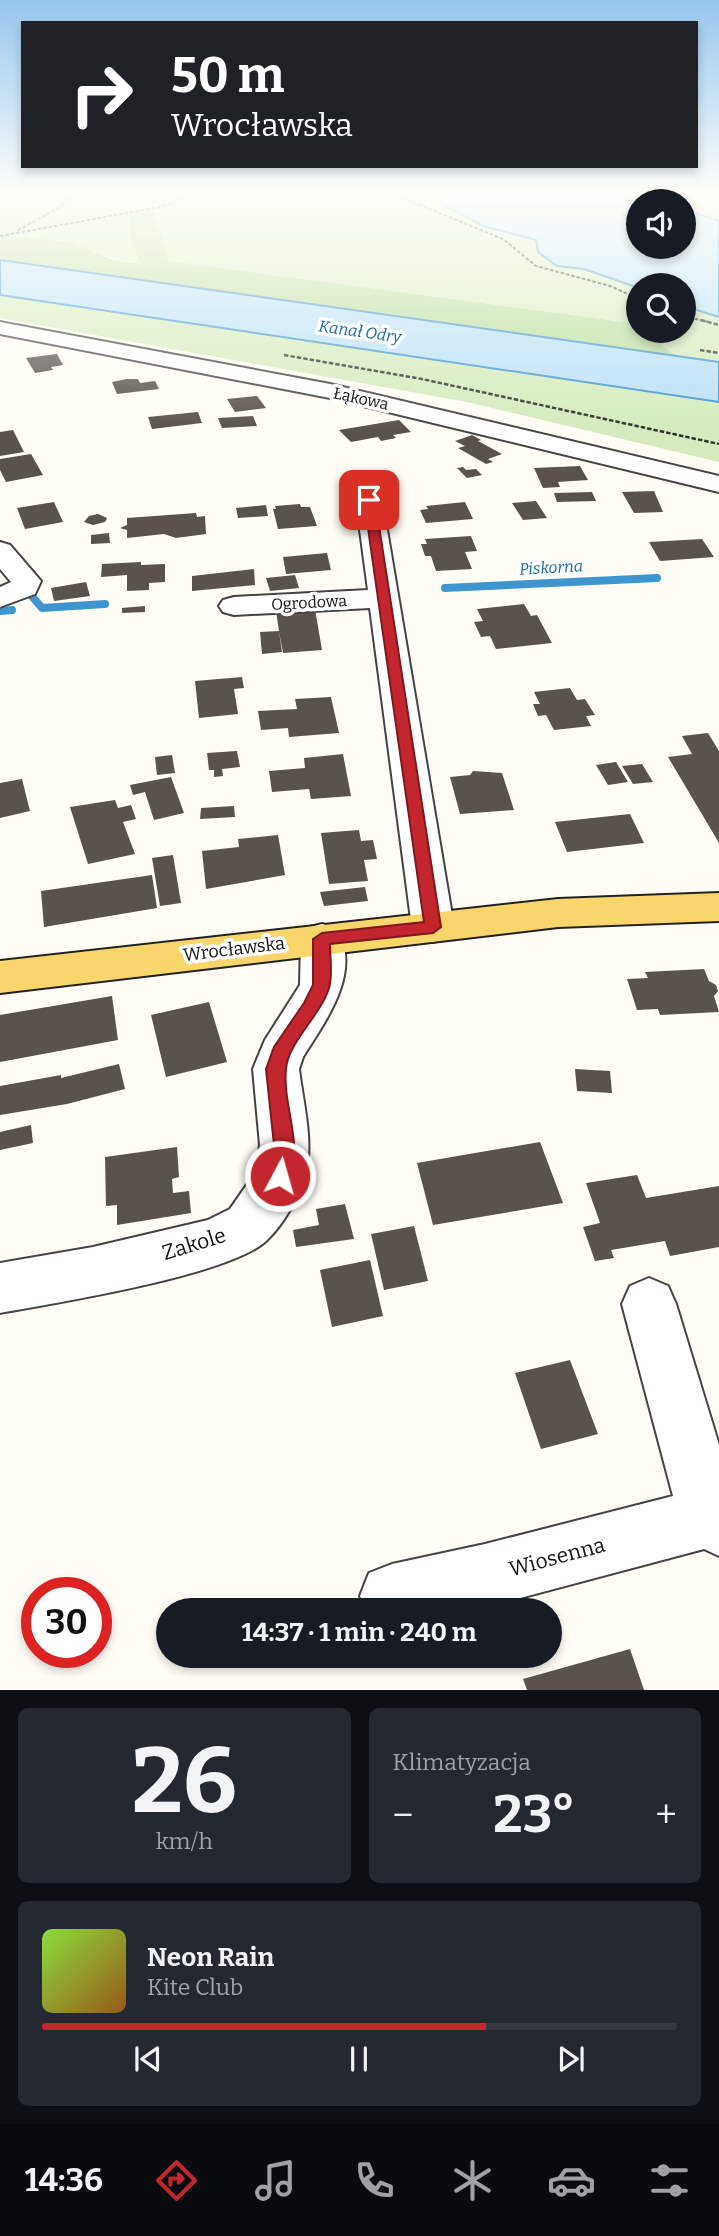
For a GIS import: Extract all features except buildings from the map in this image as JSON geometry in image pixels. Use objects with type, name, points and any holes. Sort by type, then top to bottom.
[{"type":"main road","name":"Wrocławska","points":[[0,977],[558,913],[719,907]]},
{"type":"street","name":"Łąkowa","points":[[0,328],[330,391],[719,484]]},
{"type":"street","points":[[369,500],[433,927]]},
{"type":"street","points":[[0,551],[26,581],[24,588],[0,598]]},
{"type":"street","name":"Ogrodowa","points":[[234,606],[384,598]]},
{"type":"street","name":"Zakole","points":[[0,1287],[93,1272],[205,1244],[248,1225],[267,1201],[280,1176],[284,1145],[276,1069],[281,1053],[312,1006],[321,985],[322,939]]},
{"type":"street","points":[[649,1304],[714,1521]]},
{"type":"street","name":"Wiosenna","points":[[392,1596],[714,1521]]},
{"type":"path","points":[[561,273],[626,293]]},
{"type":"path","points":[[696,319],[719,325]]},
{"type":"path","points":[[700,350],[719,353]]},
{"type":"green space","points":[[91,273],[257,273],[626,322],[626,343],[663,343],[676,356]]},
{"type":"green space","points":[[257,273],[595,273],[626,284],[626,322]]},
{"type":"green space","points":[[0,295],[719,402],[719,462],[467,402],[0,318]]},
{"type":"green space","points":[[696,310],[719,317],[719,362],[676,356],[663,343],[696,343]]},
{"type":"water","name":"Kanał Odry","points":[[0,273],[91,273],[719,362],[719,402],[0,295]]},
{"type":"water","points":[[595,273],[719,273],[719,317],[696,310],[696,273],[626,273],[626,284]]},
{"type":"waterway","name":"Piskorna","points":[[445,588],[657,578]]},
{"type":"waterway","name":"Piskorna","points":[[30,594],[42,608],[105,604]]},
{"type":"waterway","points":[[0,611],[12,610]]},
{"type":"route","points":[[280,1176],[284,1145],[276,1091],[276,1069],[281,1053],[312,1006],[321,985],[322,939],[433,927],[369,500]]}]
